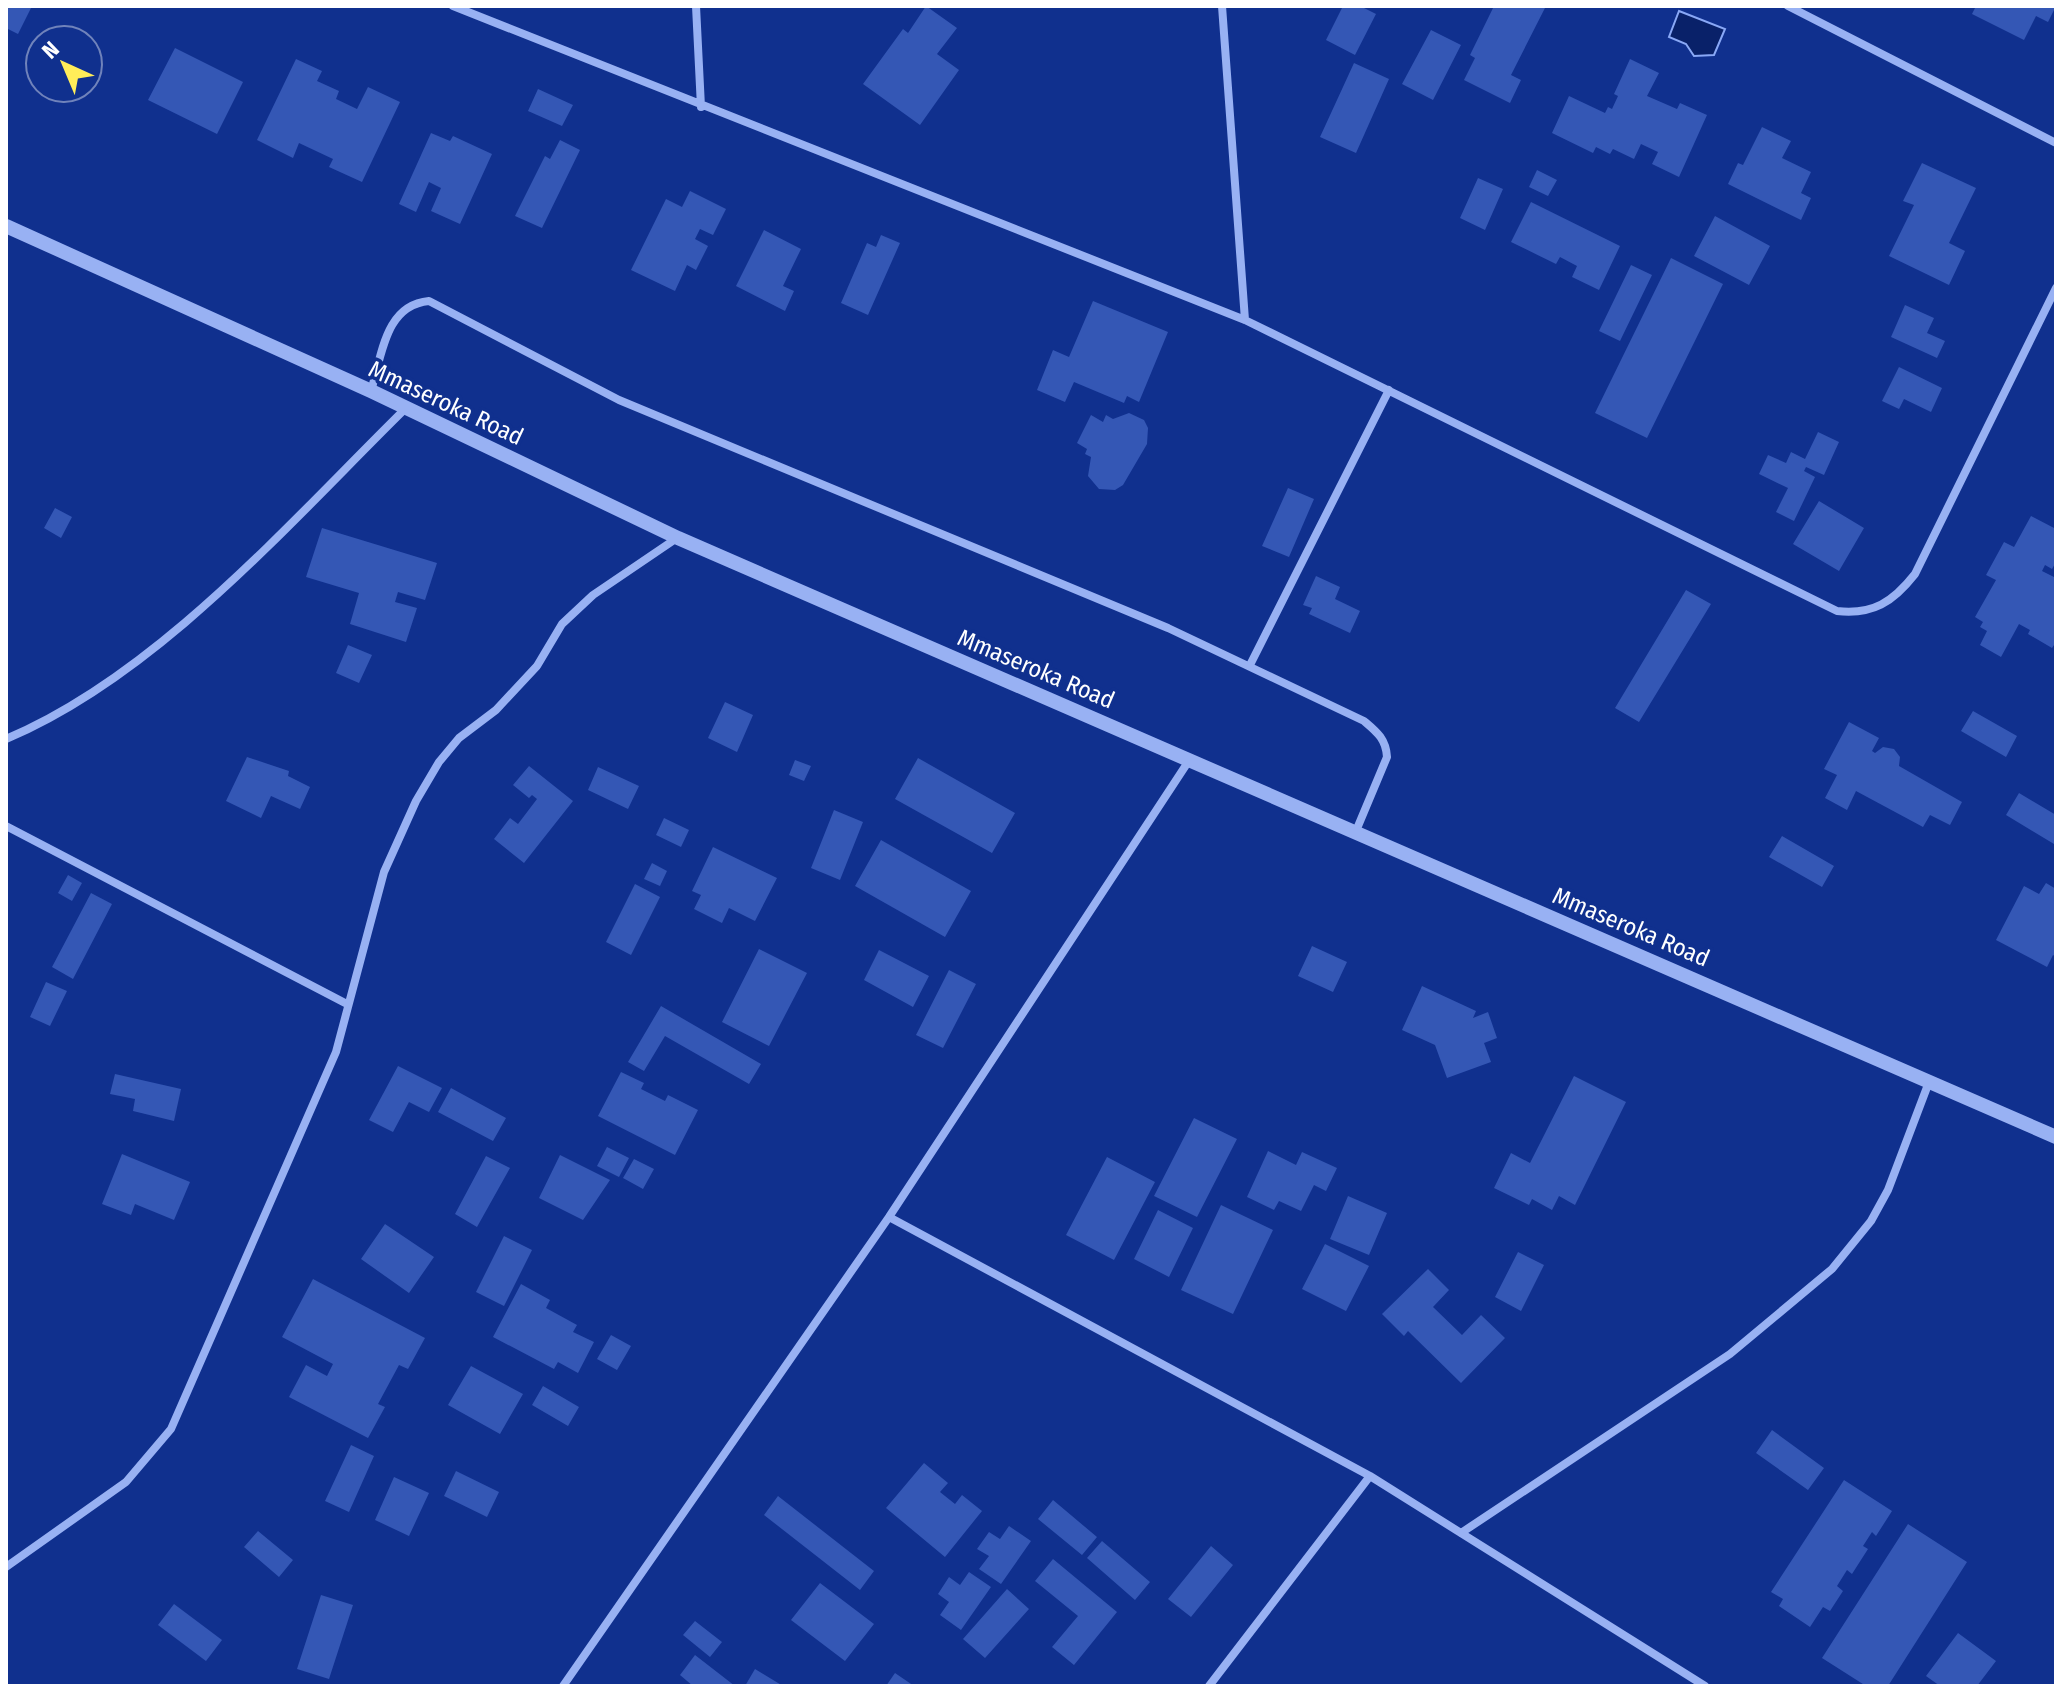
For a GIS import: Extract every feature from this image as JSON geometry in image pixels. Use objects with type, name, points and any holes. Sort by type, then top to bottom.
[{"type":"street","points":[[453,6],[701,107],[1245,320],[1837,611],[1857,613],[1879,608],[1899,594],[1915,574],[2056,288]]},
{"type":"street","points":[[696,6],[701,107]]},
{"type":"street","points":[[1222,6],[1245,320]]},
{"type":"street","points":[[1788,6],[2056,143]]},
{"type":"street","name":"Mmaseroka Road","points":[[6,226],[371,391],[678,538],[2056,1137]]},
{"type":"street","points":[[371,391],[395,315],[412,303],[429,301],[619,400],[1168,628],[1364,721],[1386,745],[1387,757],[1356,831]]},
{"type":"street","points":[[1250,665],[1389,390]]},
{"type":"street","points":[[6,739],[60,712],[214,599],[406,408]]},
{"type":"street","points":[[6,1567],[126,1482],[171,1429],[336,1052],[384,872],[416,801],[439,762],[459,738],[496,710],[537,666],[562,624],[593,595],[678,538]]},
{"type":"street","points":[[563,1686],[889,1217],[1190,759]]},
{"type":"street","points":[[6,826],[347,1004]]},
{"type":"street","points":[[1461,1533],[1730,1354],[1832,1269],[1871,1221],[1888,1190],[1930,1081]]},
{"type":"street","points":[[889,1217],[1370,1476],[1705,1686]]},
{"type":"street","points":[[1209,1686],[1370,1476]]},
{"type":"shaded area","points":[[1679,11],[1725,29],[1714,55],[1694,56],[1686,44],[1669,37]]},
{"type":"building","points":[[6,6],[32,6],[18,34],[6,28]]},
{"type":"building","points":[[926,6],[957,28],[937,54],[959,70],[920,125],[863,84],[903,29],[908,33]]},
{"type":"building","points":[[1343,6],[1360,6],[1376,14],[1355,55],[1326,40]]},
{"type":"building","points":[[1494,6],[1546,6],[1511,75],[1521,80],[1510,103],[1464,80],[1475,58],[1470,55]]},
{"type":"building","points":[[1976,6],[2056,6],[2048,22],[2036,16],[2024,40],[1972,14]]},
{"type":"building","points":[[1431,30],[1461,45],[1433,100],[1402,84]]},
{"type":"building","points":[[175,48],[243,82],[217,134],[148,100]]},
{"type":"building","points":[[296,59],[322,71],[317,81],[339,91],[336,99],[357,109],[368,87],[400,102],[362,182],[329,167],[333,159],[299,143],[293,158],[257,140]]},
{"type":"building","points":[[1630,59],[1659,73],[1647,96],[1677,109],[1680,103],[1707,115],[1679,177],[1652,164],[1658,152],[1641,144],[1634,159],[1613,149],[1610,154],[1596,147],[1593,153],[1552,133],[1569,96],[1605,113],[1608,107],[1612,109],[1618,96],[1614,94]]},
{"type":"building","points":[[1354,63],[1389,79],[1356,153],[1320,137]]},
{"type":"building","points":[[538,89],[573,105],[562,126],[528,111]]},
{"type":"building","points":[[1762,127],[1791,141],[1782,158],[1811,172],[1801,193],[1811,198],[1801,220],[1728,184],[1738,163],[1743,165]]},
{"type":"building","points":[[431,133],[450,141],[453,136],[492,154],[460,224],[431,211],[441,188],[429,182],[416,212],[399,204]]},
{"type":"building","points":[[560,140],[580,150],[542,228],[515,216],[545,156],[550,159]]},
{"type":"building","points":[[1922,163],[1976,188],[1949,243],[1965,251],[1949,285],[1889,256],[1914,205],[1903,201]]},
{"type":"building","points":[[1537,170],[1557,180],[1548,196],[1529,187]]},
{"type":"building","points":[[1478,178],[1503,189],[1485,230],[1460,218]]},
{"type":"building","points":[[690,191],[726,209],[713,235],[700,229],[695,239],[708,246],[696,270],[687,265],[675,291],[631,270],[666,199],[682,207]]},
{"type":"building","points":[[1531,202],[1620,246],[1599,290],[1572,277],[1577,266],[1560,257],[1556,264],[1511,242]]},
{"type":"building","points":[[1715,216],[1770,246],[1749,285],[1694,256]]},
{"type":"building","points":[[764,230],[801,249],[783,286],[794,291],[785,311],[736,286]]},
{"type":"building","points":[[881,235],[900,243],[868,315],[841,303],[867,243],[876,247]]},
{"type":"building","points":[[1671,258],[1723,284],[1647,438],[1595,413]]},
{"type":"building","points":[[1631,265],[1652,275],[1620,341],[1599,331]]},
{"type":"building","points":[[1093,301],[1168,332],[1139,402],[1127,396],[1124,403],[1074,382],[1065,402],[1037,390],[1053,350],[1069,357]]},
{"type":"building","points":[[1905,305],[1934,318],[1927,333],[1945,341],[1937,358],[1891,337]]},
{"type":"building","points":[[1899,367],[1942,388],[1931,412],[1904,399],[1899,409],[1882,401]]},
{"type":"building","points":[[1129,413],[1144,420],[1148,428],[1147,444],[1123,485],[1115,490],[1099,489],[1088,476],[1091,457],[1085,454],[1087,449],[1077,443],[1091,415],[1103,422],[1106,415],[1113,419]]},
{"type":"building","points":[[1818,432],[1839,442],[1824,475],[1806,467],[1804,471],[1815,477],[1794,521],[1776,512],[1788,488],[1759,474],[1768,455],[1786,463],[1791,452],[1805,459]]},
{"type":"building","points":[[1288,488],[1314,499],[1289,557],[1262,546]]},
{"type":"building","points":[[1819,501],[1864,528],[1839,571],[1793,544]]},
{"type":"building","points":[[55,508],[72,517],[61,538],[44,528]]},
{"type":"building","points":[[2031,516],[2056,529],[2056,562],[2052,569],[2045,565],[2042,571],[2056,578],[2056,642],[2052,648],[2028,634],[2030,630],[2019,624],[2001,657],[1980,645],[1987,631],[1980,627],[1983,622],[1975,617],[1996,580],[1986,575],[2004,542],[2014,547]]},
{"type":"building","points":[[322,528],[437,563],[425,600],[398,592],[395,602],[417,608],[406,642],[350,624],[359,593],[306,577]]},
{"type":"building","points":[[1316,576],[1340,587],[1335,599],[1360,611],[1350,633],[1309,614],[1312,608],[1303,605]]},
{"type":"building","points":[[1686,590],[1711,604],[1639,722],[1615,708]]},
{"type":"building","points":[[348,645],[372,655],[359,683],[336,673]]},
{"type":"building","points":[[725,702],[753,715],[737,752],[708,738]]},
{"type":"building","points":[[1973,711],[2017,736],[2006,757],[1961,731]]},
{"type":"building","points":[[1849,722],[1879,738],[1872,751],[1875,753],[1883,747],[1894,749],[1900,757],[1899,766],[1962,802],[1950,825],[1930,815],[1923,827],[1856,791],[1847,810],[1825,798],[1837,775],[1824,769]]},
{"type":"building","points":[[247,757],[289,771],[288,776],[310,787],[300,809],[271,796],[261,818],[226,801]]},
{"type":"building","points":[[918,758],[1015,813],[992,853],[895,799]]},
{"type":"building","points":[[795,760],[811,766],[804,781],[789,775]]},
{"type":"building","points":[[529,766],[573,801],[524,863],[494,839],[510,818],[518,824],[537,799],[532,795],[529,798],[513,785]]},
{"type":"building","points":[[598,767],[639,786],[628,809],[588,790]]},
{"type":"building","points":[[2019,793],[2056,815],[2054,844],[2006,815]]},
{"type":"building","points":[[834,810],[863,822],[840,880],[811,868]]},
{"type":"building","points":[[664,818],[689,830],[681,847],[656,835]]},
{"type":"building","points":[[1782,836],[1834,866],[1822,887],[1769,857]]},
{"type":"building","points":[[881,840],[971,891],[945,937],[855,886]]},
{"type":"building","points":[[713,847],[777,878],[755,921],[729,908],[722,923],[694,909],[701,895],[692,891]]},
{"type":"building","points":[[652,863],[667,871],[660,886],[644,879]]},
{"type":"building","points":[[68,875],[82,883],[72,901],[58,893]]},
{"type":"building","points":[[2046,883],[2056,889],[2056,957],[2053,955],[2047,967],[1996,940],[2024,886],[2039,894]]},
{"type":"building","points":[[635,884],[660,897],[631,955],[606,942]]},
{"type":"building","points":[[91,893],[112,904],[73,979],[52,967]]},
{"type":"building","points":[[1312,946],[1347,962],[1333,992],[1298,976]]},
{"type":"building","points":[[759,949],[807,973],[769,1046],[722,1022]]},
{"type":"building","points":[[879,950],[929,976],[913,1007],[864,980]]},
{"type":"building","points":[[949,970],[976,984],[943,1048],[916,1035]]},
{"type":"building","points":[[46,982],[67,991],[50,1026],[30,1017]]},
{"type":"building","points":[[1422,986],[1476,1011],[1473,1018],[1488,1012],[1497,1038],[1484,1043],[1491,1062],[1447,1078],[1435,1045],[1402,1030]]},
{"type":"building","points":[[661,1006],[761,1064],[749,1084],[665,1036],[644,1071],[628,1062]]},
{"type":"building","points":[[398,1066],[442,1088],[429,1112],[409,1102],[393,1132],[369,1120]]},
{"type":"building","points":[[621,1072],[644,1083],[641,1089],[665,1101],[668,1095],[698,1110],[675,1155],[598,1116]]},
{"type":"building","points":[[115,1074],[181,1089],[174,1121],[133,1111],[135,1099],[110,1094]]},
{"type":"building","points":[[1574,1076],[1626,1102],[1575,1205],[1559,1196],[1552,1210],[1532,1199],[1529,1205],[1494,1188],[1511,1153],[1530,1163]]},
{"type":"building","points":[[451,1088],[506,1118],[493,1141],[438,1112]]},
{"type":"building","points":[[1194,1118],[1237,1139],[1197,1217],[1154,1196]]},
{"type":"building","points":[[607,1147],[629,1158],[619,1177],[597,1166]]},
{"type":"building","points":[[1268,1151],[1296,1165],[1302,1152],[1337,1168],[1326,1191],[1314,1185],[1301,1211],[1279,1201],[1274,1210],[1247,1197]]},
{"type":"building","points":[[122,1154],[190,1182],[174,1220],[135,1204],[131,1215],[102,1204]]},
{"type":"building","points":[[560,1155],[610,1180],[583,1220],[539,1198]]},
{"type":"building","points":[[486,1156],[510,1168],[477,1227],[455,1214]]},
{"type":"building","points":[[1107,1157],[1155,1182],[1114,1260],[1066,1235]]},
{"type":"building","points":[[634,1159],[654,1169],[643,1189],[623,1178]]},
{"type":"building","points":[[1348,1196],[1387,1213],[1369,1255],[1330,1239]]},
{"type":"building","points":[[1221,1205],[1273,1230],[1233,1314],[1181,1290]]},
{"type":"building","points":[[1158,1210],[1193,1228],[1169,1277],[1134,1259]]},
{"type":"building","points":[[385,1224],[434,1257],[409,1293],[361,1259]]},
{"type":"building","points":[[504,1236],[532,1250],[504,1306],[476,1292]]},
{"type":"building","points":[[1325,1244],[1369,1266],[1346,1311],[1302,1289]]},
{"type":"building","points":[[1518,1252],[1544,1265],[1521,1311],[1495,1297]]},
{"type":"building","points":[[1428,1269],[1449,1290],[1433,1307],[1462,1335],[1481,1315],[1505,1338],[1461,1383],[1408,1331],[1404,1336],[1382,1314]]},
{"type":"building","points":[[313,1279],[425,1338],[408,1369],[399,1365],[378,1404],[385,1407],[368,1438],[289,1397],[306,1365],[327,1376],[333,1364],[282,1337]]},
{"type":"building","points":[[521,1284],[550,1300],[546,1308],[577,1325],[573,1332],[594,1342],[578,1373],[558,1362],[554,1369],[493,1337]]},
{"type":"building","points":[[611,1335],[631,1346],[617,1370],[597,1359]]},
{"type":"building","points":[[471,1366],[523,1394],[500,1434],[448,1405]]},
{"type":"building","points":[[543,1386],[579,1407],[568,1426],[532,1405]]},
{"type":"building","points":[[1772,1430],[1824,1468],[1808,1490],[1756,1453]]},
{"type":"building","points":[[351,1445],[374,1456],[349,1512],[325,1501]]},
{"type":"building","points":[[924,1463],[948,1483],[940,1492],[955,1504],[962,1495],[982,1511],[945,1557],[886,1508]]},
{"type":"building","points":[[456,1471],[499,1492],[487,1517],[444,1496]]},
{"type":"building","points":[[394,1477],[429,1493],[409,1536],[375,1520]]},
{"type":"building","points":[[1844,1480],[1892,1511],[1876,1536],[1872,1532],[1863,1546],[1868,1549],[1852,1574],[1847,1570],[1837,1586],[1843,1591],[1830,1611],[1823,1607],[1810,1627],[1779,1606],[1783,1599],[1771,1592]]},
{"type":"building","points":[[778,1496],[874,1571],[860,1590],[764,1515]]},
{"type":"building","points":[[1053,1500],[1097,1537],[1082,1555],[1038,1519]]},
{"type":"building","points":[[1908,1524],[1967,1562],[1888,1686],[1866,1686],[1822,1658]]},
{"type":"building","points":[[1009,1526],[1031,1541],[1001,1584],[979,1569],[989,1556],[977,1549],[989,1532],[1000,1539]]},
{"type":"building","points":[[258,1531],[293,1560],[279,1577],[244,1547]]},
{"type":"building","points":[[1102,1541],[1150,1582],[1135,1600],[1087,1558]]},
{"type":"building","points":[[1211,1546],[1233,1565],[1191,1617],[1168,1599]]},
{"type":"building","points":[[1053,1559],[1117,1612],[1074,1665],[1052,1647],[1078,1616],[1035,1581]]},
{"type":"building","points":[[969,1572],[991,1587],[961,1630],[940,1615],[949,1602],[938,1594],[949,1577],[960,1585]]},
{"type":"building","points":[[820,1583],[874,1624],[845,1661],[791,1620]]},
{"type":"building","points":[[1007,1589],[1029,1609],[985,1658],[963,1639]]},
{"type":"building","points":[[321,1595],[353,1605],[329,1679],[297,1669]]},
{"type":"building","points":[[174,1604],[222,1640],[206,1661],[158,1625]]},
{"type":"building","points":[[695,1621],[722,1642],[710,1657],[683,1635]]},
{"type":"building","points":[[1958,1633],[1996,1661],[1977,1686],[1940,1686],[1926,1676]]},
{"type":"building","points":[[695,1655],[735,1686],[693,1686],[680,1675]]},
{"type":"building","points":[[755,1669],[783,1686],[745,1686]]},
{"type":"building","points":[[895,1673],[914,1686],[886,1686]]}]
